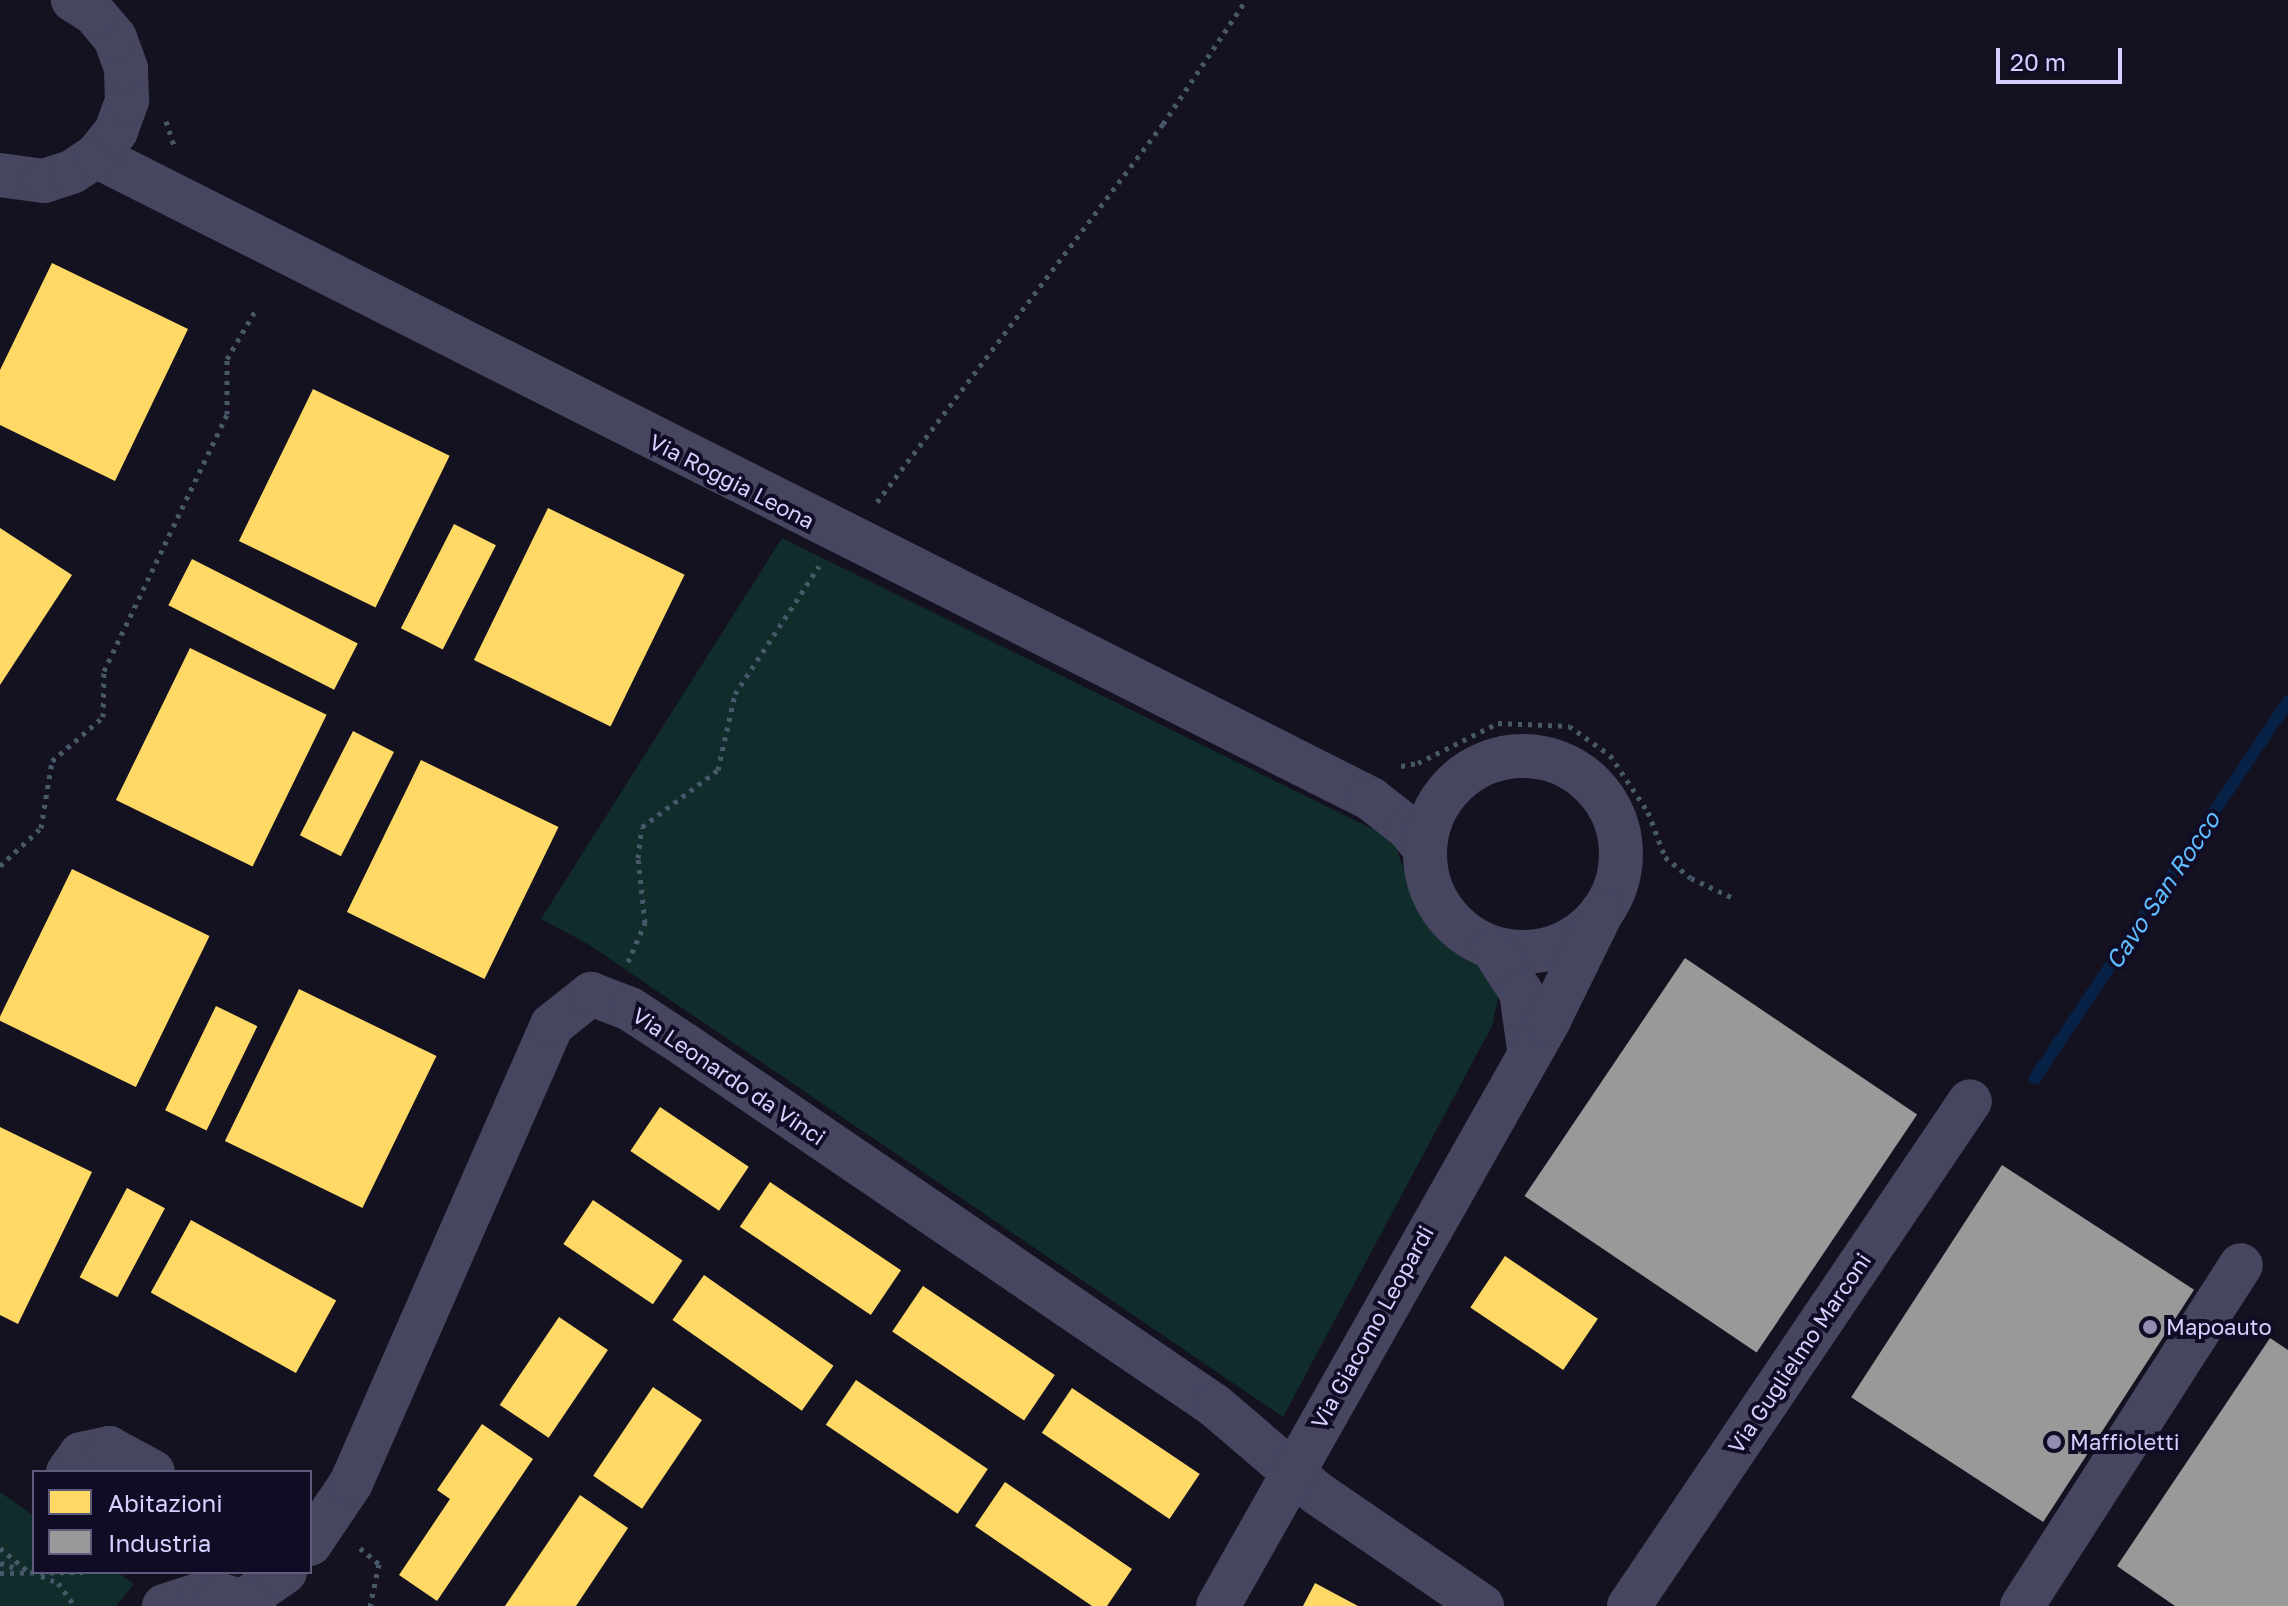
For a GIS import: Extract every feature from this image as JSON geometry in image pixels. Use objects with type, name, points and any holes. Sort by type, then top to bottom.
[{"type":"street","points":[[0,175],[44,181],[72,172],[96,156],[116,131],[127,100],[126,68],[115,38],[94,13],[73,0]]},
{"type":"street","name":"Via Roggia Leona","points":[[96,156],[846,538],[1378,781],[1424,848]]},
{"type":"street","points":[[1536,756],[1568,766],[1594,785],[1612,812],[1621,843],[1620,876],[1602,912],[1586,931],[1557,947],[1525,953],[1493,949],[1464,934],[1441,910],[1427,880],[1424,848],[1431,816],[1448,789],[1473,768],[1504,757],[1536,756]]},
{"type":"street","points":[[1378,781],[1448,789]]},
{"type":"street","name":"Via Giacomo Leopardi","points":[[1218,1606],[1529,1049],[1548,1022],[1602,912]]},
{"type":"street","points":[[1493,949],[1521,992],[1529,1049]]},
{"type":"street","name":"Via Leonardo da Vinci","points":[[319,1531],[351,1483],[552,1025],[581,998],[607,999],[685,1045],[1214,1405],[1291,1473]]},
{"type":"street","name":"Via Guglielmo Marconi","points":[[1629,1606],[1970,1101]]},
{"type":"street","points":[[2022,1606],[2241,1265]]},
{"type":"street","points":[[69,1470],[81,1454],[109,1448],[149,1470]]},
{"type":"street","points":[[1291,1473],[1482,1606]]},
{"type":"street","points":[[165,1593],[221,1595],[249,1603],[283,1574]]},
{"type":"path","points":[[607,999],[645,923],[638,858],[642,827],[718,770],[735,694],[846,538],[1163,124],[1246,0]]},
{"type":"path","points":[[165,116],[182,157]]},
{"type":"path","points":[[0,866],[41,828],[52,761],[103,717],[104,671],[227,414],[227,359],[255,311]]},
{"type":"path","points":[[1378,781],[1498,723],[1569,726],[1610,755],[1648,812],[1665,857],[1691,878],[1735,899]]},
{"type":"path","points":[[319,1531],[379,1564],[370,1606]]},
{"type":"path","points":[[0,1548],[28,1572]]},
{"type":"path","points":[[0,1563],[32,1573]]},
{"type":"path","points":[[0,1573],[28,1572]]},
{"type":"path","points":[[38,1574],[58,1583],[75,1606]]},
{"type":"green space","points":[[782,538],[1393,839],[1413,895],[1433,923],[1501,986],[1492,1026],[1283,1417],[588,944],[541,919]]},
{"type":"green space","points":[[0,1492],[32,1515],[32,1574],[120,1574],[134,1584],[116,1606],[0,1606]]},
{"type":"building: Abitazioni","points":[[52,263],[188,329],[115,481],[0,425],[0,370]]},
{"type":"building: Abitazioni","points":[[313,389],[450,456],[376,608],[239,541]]},
{"type":"building: Abitazioni","points":[[548,508],[685,575],[611,727],[474,660]]},
{"type":"building: Abitazioni","points":[[454,524],[496,545],[443,650],[401,628]]},
{"type":"building: Abitazioni","points":[[0,528],[72,575],[0,685]]},
{"type":"building: Abitazioni","points":[[192,559],[358,643],[334,690],[168,605]]},
{"type":"building: Abitazioni","points":[[190,648],[327,715],[253,867],[116,800]]},
{"type":"building: Abitazioni","points":[[353,731],[394,752],[341,856],[300,835]]},
{"type":"building: Abitazioni","points":[[421,760],[559,827],[484,979],[347,912]]},
{"type":"building: Abitazioni","points":[[72,869],[210,936],[136,1087],[0,1021]]},
{"type":"building: Abitazioni","points":[[299,989],[437,1056],[362,1208],[225,1141]]},
{"type":"building: Abitazioni","points":[[216,1006],[257,1026],[206,1130],[165,1110]]},
{"type":"building: Abitazioni","points":[[660,1107],[749,1167],[719,1211],[630,1151]]},
{"type":"building: Abitazioni","points":[[0,1127],[92,1172],[18,1324],[0,1315]]},
{"type":"building: Abitazioni","points":[[770,1182],[901,1270],[871,1315],[740,1227]]},
{"type":"building: Abitazioni","points":[[127,1188],[165,1208],[118,1297],[80,1277]]},
{"type":"building: Abitazioni","points":[[593,1200],[683,1260],[653,1304],[563,1244]]},
{"type":"building: Abitazioni","points":[[191,1220],[336,1300],[296,1373],[151,1293]]},
{"type":"building: Abitazioni","points":[[1505,1256],[1598,1319],[1563,1370],[1470,1307]]},
{"type":"building: Abitazioni","points":[[704,1275],[833,1366],[802,1411],[672,1320]]},
{"type":"building: Abitazioni","points":[[923,1286],[1055,1375],[1024,1421],[892,1332]]},
{"type":"building: Abitazioni","points":[[559,1317],[608,1350],[549,1438],[500,1405]]},
{"type":"building: Abitazioni","points":[[856,1380],[988,1469],[958,1514],[826,1425]]},
{"type":"building: Abitazioni","points":[[653,1387],[702,1420],[642,1509],[593,1476]]},
{"type":"building: Abitazioni","points":[[1072,1388],[1200,1474],[1169,1519],[1042,1433]]},
{"type":"building: Abitazioni","points":[[482,1424],[533,1459],[437,1601],[399,1575],[450,1499],[437,1490]]},
{"type":"building: Abitazioni","points":[[1005,1482],[1132,1569],[1107,1606],[1092,1606],[975,1526]]},
{"type":"building: Abitazioni","points":[[580,1495],[628,1528],[576,1606],[505,1606]]},
{"type":"building: Abitazioni","points":[[1315,1583],[1358,1606],[1303,1606]]},
{"type":"building: Industria","points":[[1685,958],[1917,1115],[1757,1353],[1525,1196]]},
{"type":"building: Industria","points":[[2002,1165],[2194,1290],[2043,1522],[1851,1397]]},
{"type":"building: Industria","points":[[2270,1338],[2288,1350],[2288,1606],[2175,1606],[2117,1566]]},
{"type":"waterway","name":"Cavo San Rocco","points":[[2035,1078],[2288,701]]},
{"type":"place","name":"Mapoauto","points":[[2150,1327]]},
{"type":"place","name":"Maffioletti","points":[[2054,1442]]}]
